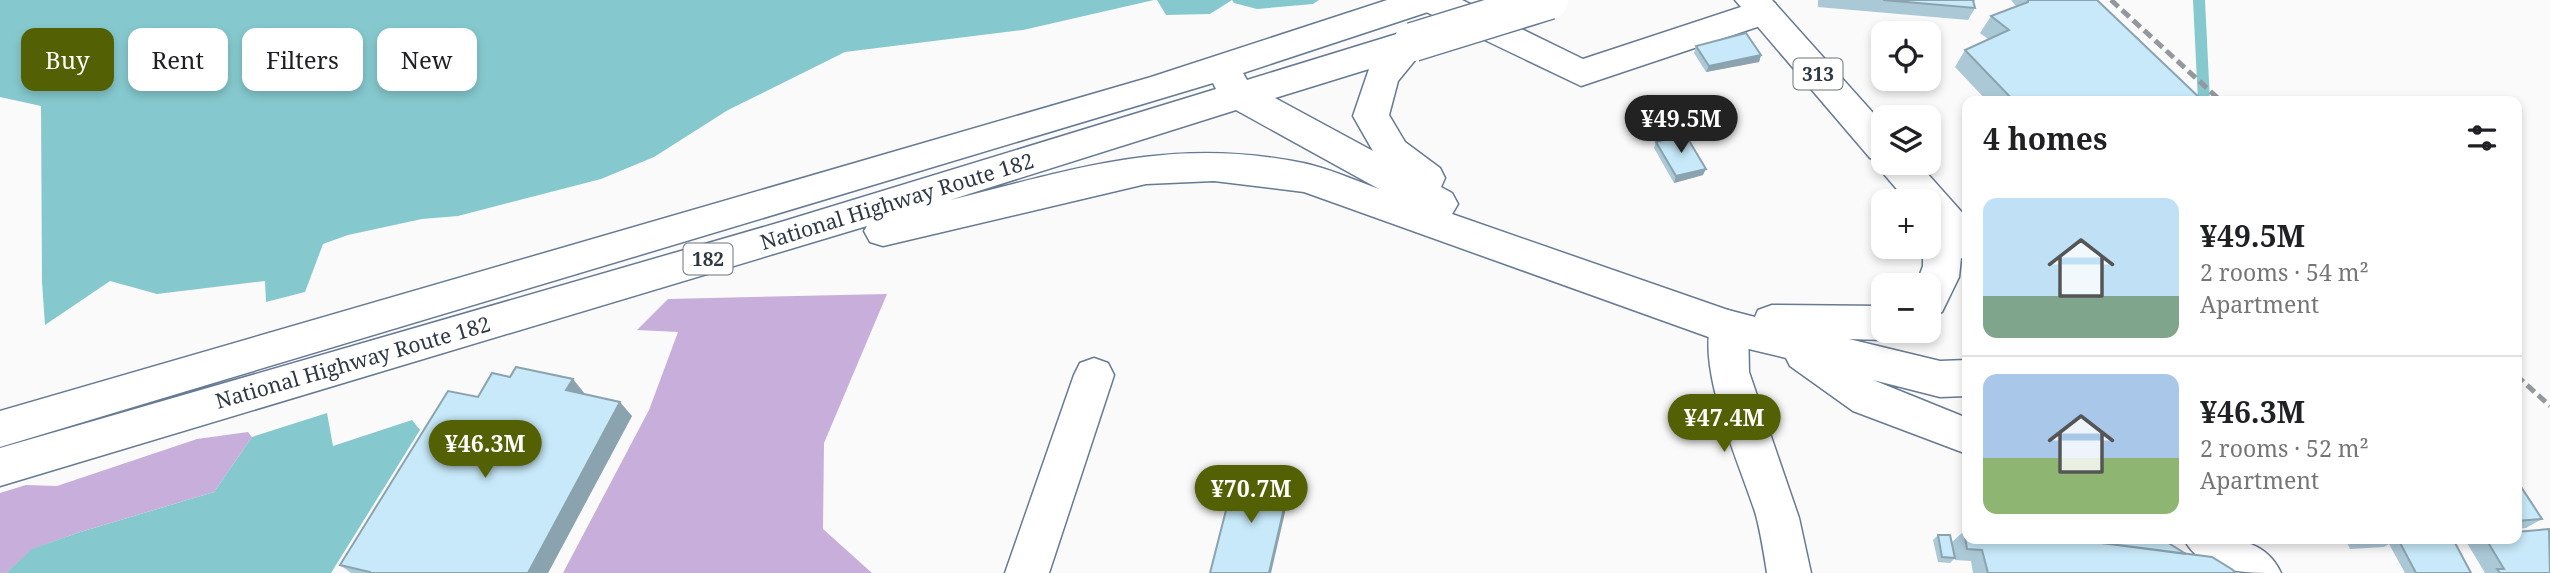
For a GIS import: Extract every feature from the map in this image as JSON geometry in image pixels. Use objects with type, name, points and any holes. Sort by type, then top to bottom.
[{"type":"main road","name":"National Highway Route 182","points":[[0,467],[781,237],[1167,120],[1229,80],[1334,28],[1425,0]]},
{"type":"main road","points":[[1432,0],[1581,73],[1758,6]]},
{"type":"main road","name":"National Highway Route 182","points":[[0,429],[1127,97],[1229,80],[1413,42],[1549,0]]},
{"type":"main road","name":"313","points":[[1758,6],[1871,134]]},
{"type":"main road","points":[[1413,42],[1382,76],[1371,116],[1392,152],[1526,253]]},
{"type":"main road","points":[[1229,80],[1526,253]]},
{"type":"main road","points":[[781,237],[884,231],[1121,173],[1161,166],[1212,164],[1306,178],[1526,253],[1728,327],[1940,379],[1962,378]]},
{"type":"main road","points":[[1907,175],[1919,189]]},
{"type":"main road","points":[[1941,214],[1962,238]]},
{"type":"main road","points":[[1941,236],[1941,282]]},
{"type":"main road","points":[[1728,327],[1790,321],[1871,323]]},
{"type":"main road","points":[[1728,327],[1729,372],[1778,518],[1789,573]]},
{"type":"main road","points":[[1785,341],[1867,398],[1962,434]]},
{"type":"main road","points":[[1027,573],[1094,375]]},
{"type":"main road","points":[[2213,544],[2261,573]]},
{"type":"main road","points":[[2237,544],[2261,573]]},
{"type":"shaded area","points":[[887,294],[824,443],[823,529],[872,573],[563,573],[649,410],[678,332],[637,330],[668,299]]},
{"type":"shaded area","points":[[248,432],[252,437],[214,492],[33,549],[6,573],[0,573],[0,493],[26,485],[57,486],[197,439]]},
{"type":"water","points":[[0,0],[1154,0],[1023,30],[845,52],[728,110],[654,157],[601,179],[458,216],[422,219],[348,235],[323,244],[305,292],[266,302],[265,281],[157,294],[110,281],[45,325],[42,282],[41,106],[0,97]]},
{"type":"water","points":[[1157,0],[1232,0],[1210,14],[1166,15]]},
{"type":"water","points":[[327,413],[333,446],[412,420],[420,430],[331,573],[6,573],[32,549],[214,492],[252,437]]},
{"type":"building","points":[[1883,0],[1973,0],[1975,8]]},
{"type":"building","points":[[2097,0],[2198,96],[2009,96],[1965,50],[2009,30],[1991,16],[2028,2]]},
{"type":"building","points":[[1746,33],[1761,55],[1709,66],[1696,46]]},
{"type":"building","points":[[1685,134],[1706,169],[1676,176],[1656,142]]},
{"type":"building","points":[[516,367],[573,379],[566,390],[620,402],[528,573],[370,573],[340,565],[448,391],[478,397],[492,373],[510,377]]},
{"type":"building","points":[[1236,471],[1290,482],[1269,573],[1210,573]]},
{"type":"building","points":[[2522,488],[2542,519],[2522,521]]},
{"type":"building","points":[[2549,529],[2550,573],[2500,573],[2497,569],[2504,569],[2489,544],[2522,544],[2522,531]]},
{"type":"building","points":[[1938,535],[1950,535],[1955,558],[1942,557]]},
{"type":"building","points":[[1966,544],[2110,544],[2212,557],[2235,573],[1988,573],[1982,550],[1967,549]]},
{"type":"building","points":[[2109,544],[2170,544],[2186,554]]},
{"type":"building","points":[[2401,544],[2456,544],[2471,573],[2416,573]]},
{"type":"waterway","points":[[1238,0],[1257,5],[1313,0]]},
{"type":"waterway","points":[[2199,0],[2204,96]]},
{"type":"railway","points":[[2111,0],[2215,96]]},
{"type":"railway","points":[[2522,380],[2550,406]]}]
